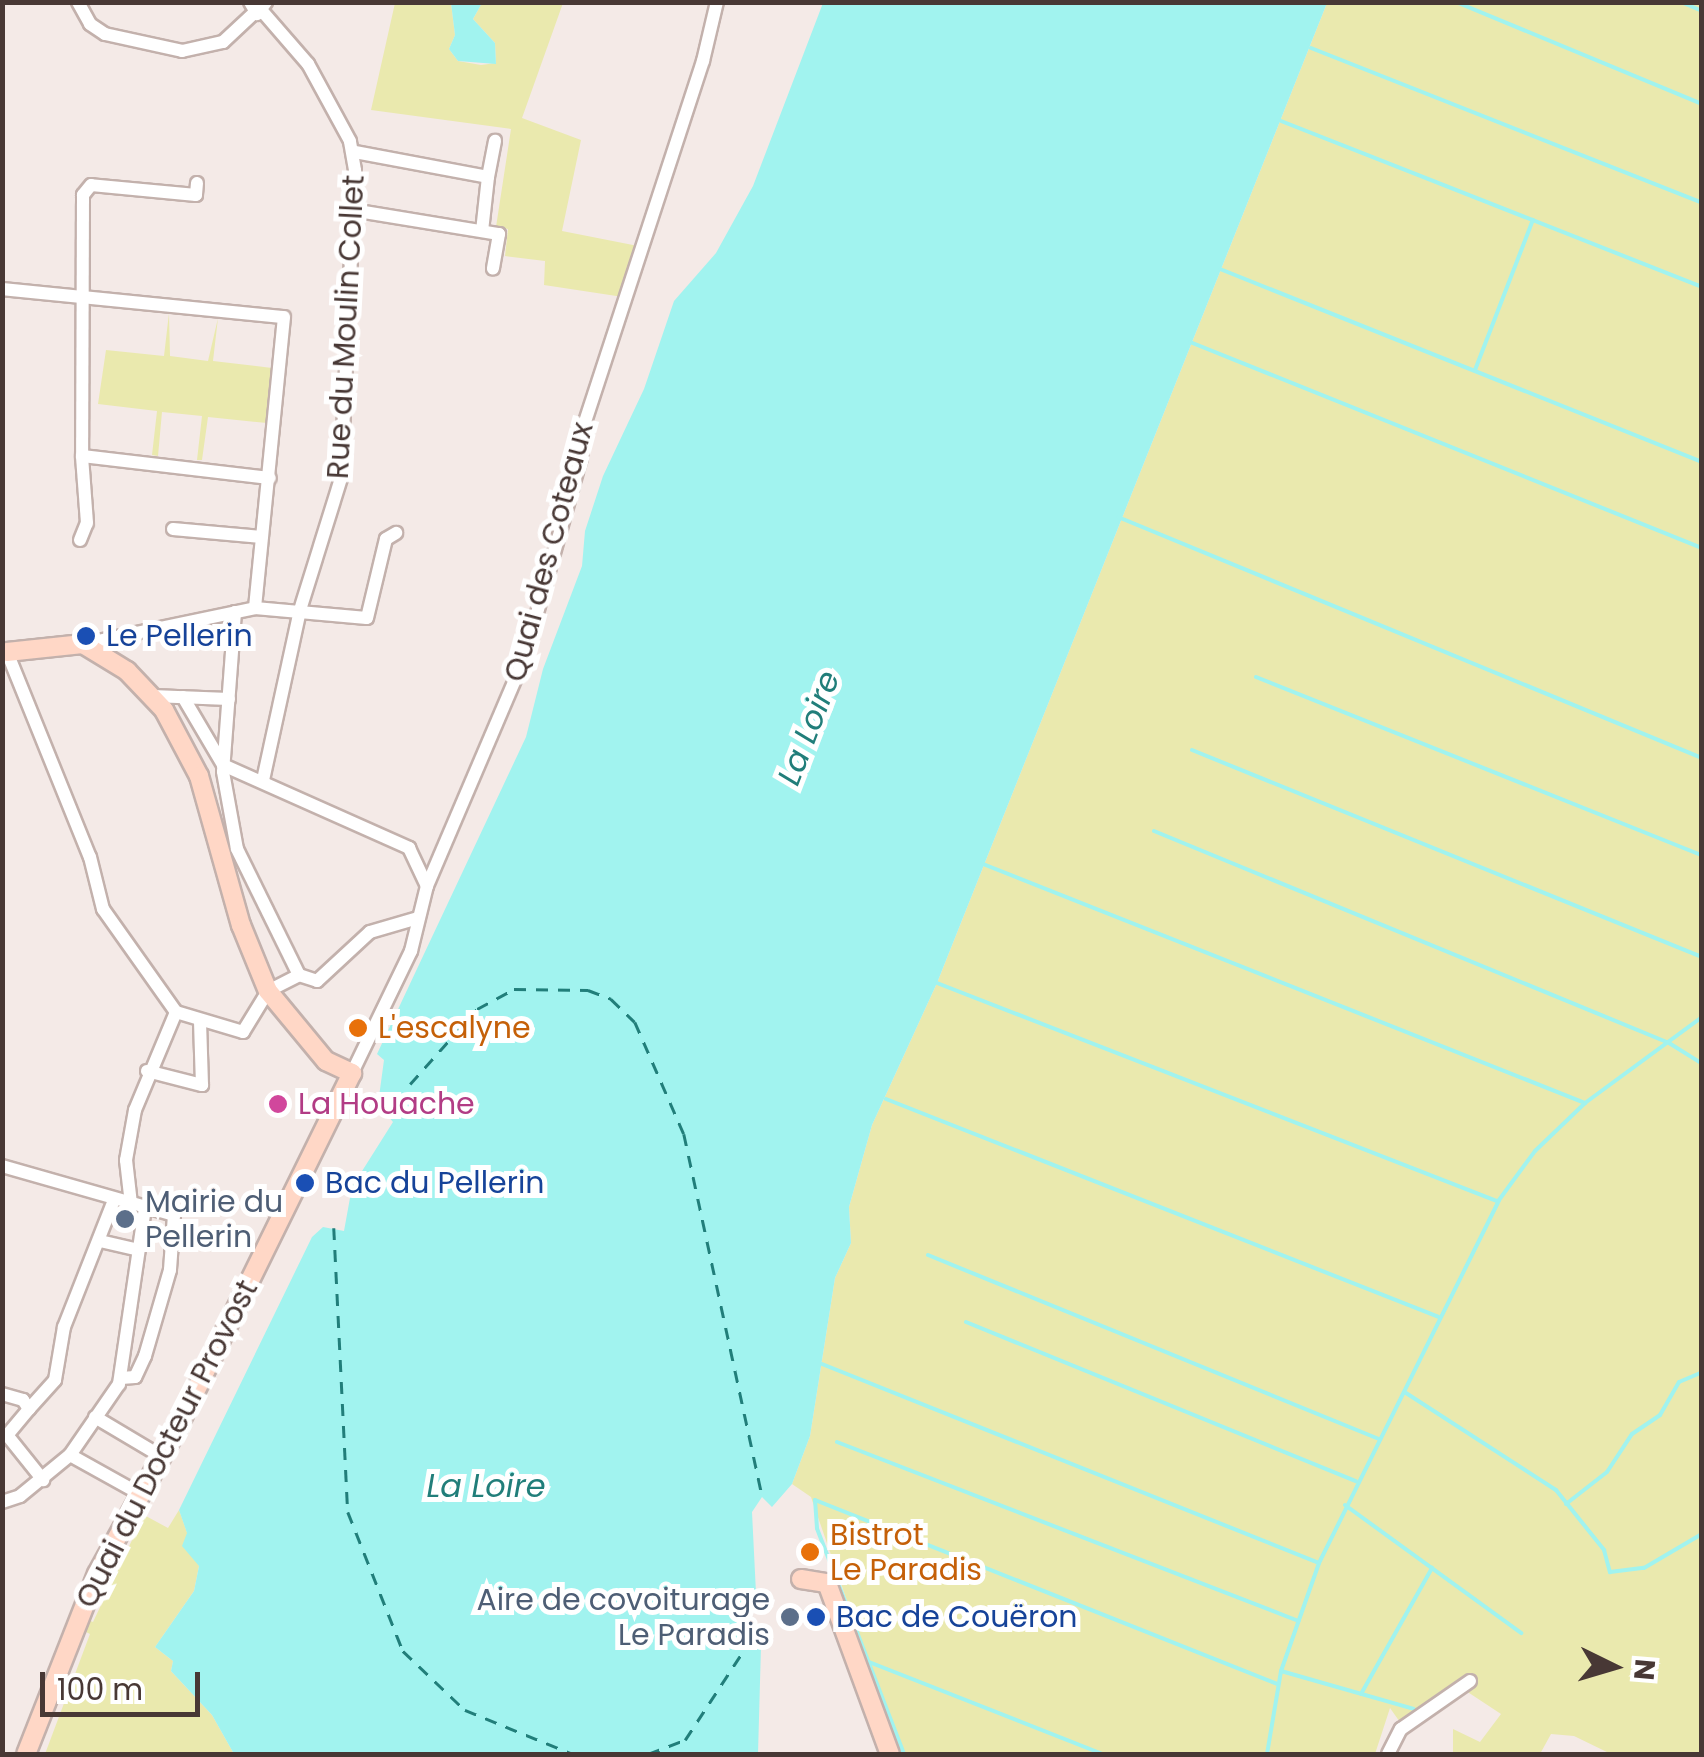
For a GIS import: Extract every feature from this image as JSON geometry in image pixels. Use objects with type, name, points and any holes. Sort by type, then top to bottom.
[{"type":"street","points":[[78,2],[90,24],[105,34],[182,52],[223,42],[258,8]]},
{"type":"street","name":"Quai des Coteaux","points":[[320,1139],[411,951],[428,886],[524,659],[595,386],[717,3]]},
{"type":"street","name":"Rue du Moulin Collet","points":[[258,8],[308,64],[355,152],[341,478],[300,610],[262,780]]},
{"type":"street","points":[[482,231],[494,141]]},
{"type":"street","points":[[355,152],[488,177]]},
{"type":"street","points":[[80,540],[87,523],[79,292],[87,189],[196,196],[197,183]]},
{"type":"street","points":[[352,210],[482,231],[501,238],[493,268]]},
{"type":"street","points":[[2,289],[79,292],[284,317],[255,608]]},
{"type":"street","points":[[82,456],[270,478]]},
{"type":"street","points":[[173,530],[262,537]]},
{"type":"street","points":[[304,976],[268,992],[243,1032],[176,1012],[103,909],[90,858],[4,653],[83,644],[255,608],[368,618],[386,539],[396,534]]},
{"type":"street","points":[[235,612],[224,765],[238,849],[304,976],[317,981],[370,932],[418,918]]},
{"type":"street","points":[[83,644],[152,696],[199,776],[241,925],[268,992],[314,1048],[352,1073]]},
{"type":"street","points":[[152,696],[229,699]]},
{"type":"street","points":[[183,697],[224,765],[409,848],[428,886]]},
{"type":"street","points":[[2,1502],[43,1480],[70,1455],[121,1378],[138,1250],[138,1206],[126,1160],[146,1070],[176,1012]]},
{"type":"street","points":[[146,1070],[202,1084],[200,1020]]},
{"type":"street","name":"Quai du Docteur Provost","points":[[26,1754],[97,1574],[162,1457],[320,1139]]},
{"type":"street","points":[[2,1166],[174,1214],[170,1270],[145,1356],[136,1377],[121,1378]]},
{"type":"street","points":[[43,1480],[7,1435],[55,1380],[64,1327],[114,1200]]},
{"type":"street","points":[[100,1241],[138,1250]]},
{"type":"street","points":[[2,1394],[28,1409]]},
{"type":"street","points":[[95,1417],[162,1457]]},
{"type":"street","points":[[70,1455],[142,1495]]},
{"type":"street","points":[[878,1754],[820,1600],[801,1579],[827,1583],[890,1754]]},
{"type":"street","points":[[1388,1754],[1400,1729],[1470,1681]]},
{"type":"shaded area","points":[[395,3],[451,3],[455,35],[449,49],[458,61],[481,65],[496,63],[495,43],[473,19],[482,3],[563,3],[522,118],[581,140],[562,231],[638,246],[623,297],[544,285],[545,261],[505,256],[508,229],[496,227],[511,129],[371,110]]},
{"type":"shaded area","points":[[1327,3],[1701,3],[1701,1754],[1611,1754],[1574,1736],[1551,1734],[1540,1754],[1453,1754],[1453,1729],[1480,1742],[1501,1714],[1457,1685],[1402,1725],[1390,1708],[1375,1754],[900,1754],[811,1497],[792,1484],[810,1436],[835,1278],[851,1243],[849,1207],[872,1125],[937,983]]},
{"type":"shaded area","points":[[169,313],[170,356],[208,361],[218,318],[213,361],[272,368],[267,423],[208,417],[202,460],[197,460],[202,416],[162,412],[158,456],[152,455],[157,411],[98,404],[106,350],[164,356]]},
{"type":"shaded area","points":[[179,1510],[199,1566],[194,1591],[155,1647],[173,1661],[171,1671],[212,1715],[234,1754],[45,1754],[90,1634],[82,1630],[86,1619],[93,1622],[144,1515],[168,1528]]},
{"type":"water","points":[[451,3],[482,3],[473,19],[495,43],[496,64],[458,61],[449,49],[455,35]]},
{"type":"water","name":"La Loire","points":[[823,3],[1327,3],[937,983],[872,1125],[849,1207],[851,1243],[835,1278],[810,1436],[792,1484],[772,1507],[762,1497],[752,1512],[756,1593],[736,1634],[761,1646],[758,1754],[234,1754],[212,1715],[171,1671],[173,1661],[155,1647],[194,1591],[199,1566],[182,1546],[187,1533],[179,1510],[312,1237],[323,1227],[344,1231],[352,1187],[393,1122],[378,1104],[384,1060],[377,1054],[526,737],[543,669],[582,566],[585,531],[603,476],[644,389],[674,301],[716,253],[753,186]]},
{"type":"waterway","points":[[1456,2],[1702,104]]},
{"type":"waterway","points":[[1681,2],[1702,11]]},
{"type":"waterway","points":[[1311,48],[1702,203]]},
{"type":"waterway","points":[[1281,121],[1702,287]]},
{"type":"waterway","points":[[1475,370],[1533,220]]},
{"type":"waterway","points":[[1220,269],[1702,462]]},
{"type":"waterway","points":[[1190,342],[1702,548]]},
{"type":"waterway","points":[[1118,517],[1702,758]]},
{"type":"waterway","points":[[1256,677],[1702,855]]},
{"type":"waterway","points":[[1192,750],[1702,957]]},
{"type":"waterway","points":[[1154,831],[1669,1043],[1702,1064]]},
{"type":"waterway","points":[[983,864],[1585,1103]]},
{"type":"waterway","points":[[937,983],[1497,1201]]},
{"type":"waterway","points":[[1267,1754],[1281,1671],[1319,1563],[1499,1200],[1535,1151],[1585,1103],[1702,1017]]},
{"type":"waterway","points":[[886,1099],[1439,1317]]},
{"type":"waterway","points":[[928,1255],[1379,1439]]},
{"type":"waterway","points":[[966,1322],[1356,1481]]},
{"type":"waterway","points":[[822,1364],[1319,1563]]},
{"type":"waterway","points":[[1566,1504],[1607,1472],[1632,1434],[1660,1415],[1679,1382],[1702,1372]]},
{"type":"waterway","points":[[1406,1393],[1556,1490],[1604,1550],[1610,1572],[1644,1568],[1702,1534]]},
{"type":"waterway","points":[[837,1442],[1299,1621]]},
{"type":"waterway","points":[[904,1754],[817,1528],[815,1500],[1278,1684]]},
{"type":"waterway","points":[[1345,1505],[1521,1633]]},
{"type":"waterway","points":[[1361,1694],[1432,1568]]},
{"type":"waterway","points":[[869,1662],[1102,1754]]},
{"type":"waterway","points":[[1281,1671],[1414,1709]]},
{"type":"ferry route","points":[[410,1084],[477,1009],[514,989],[588,990],[611,999],[635,1022],[684,1134],[762,1496]]},
{"type":"ferry route","points":[[334,1228],[348,1512],[403,1651],[465,1710],[573,1754]]},
{"type":"ferry route","points":[[648,1754],[685,1740],[742,1653]]},
{"type":"place","name":"Le Pellerin","points":[[86,636]]},
{"type":"place","name":"L'escalyne","points":[[358,1028]]},
{"type":"place","name":"La Houache","points":[[278,1104]]},
{"type":"place","name":"Bac du Pellerin","points":[[305,1183]]},
{"type":"place","name":"Mairie du Pellerin","points":[[125,1219]]},
{"type":"place","name":"Bistrot Le Paradis","points":[[810,1552]]},
{"type":"place","name":"Aire de covoiturage Le Paradis","points":[[790,1617]]},
{"type":"place","name":"Bac de Couëron","points":[[816,1617]]}]
